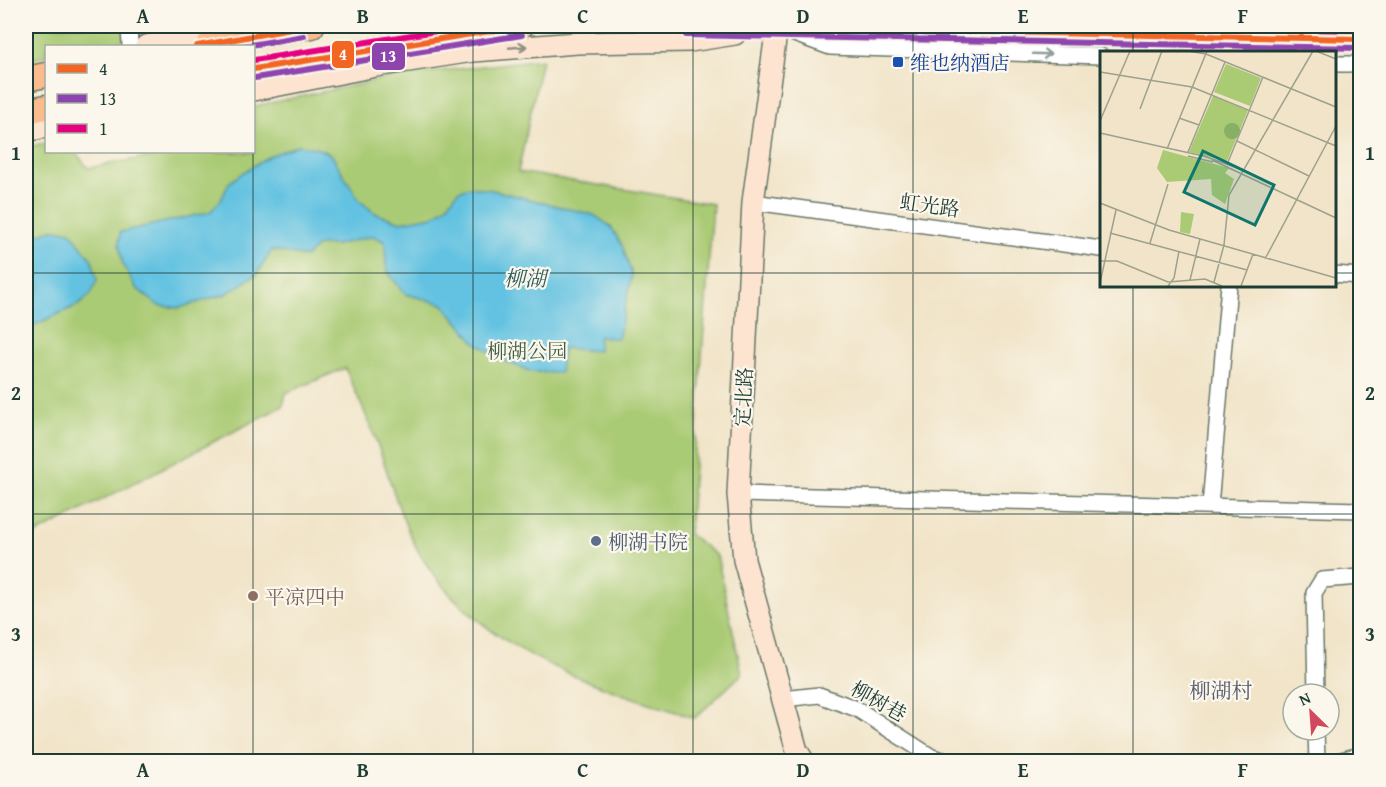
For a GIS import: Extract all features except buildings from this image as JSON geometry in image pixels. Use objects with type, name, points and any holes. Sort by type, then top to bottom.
[{"type":"main road","points":[[210,44],[312,26]]},
{"type":"main road","points":[[255,69],[521,26]]},
{"type":"main road","points":[[686,26],[1360,39]]},
{"type":"main road","points":[[26,79],[45,75]]},
{"type":"main road","points":[[26,111],[45,107]]},
{"type":"street","points":[[129,26],[130,45]]},
{"type":"street","points":[[151,45],[246,26]]},
{"type":"street","points":[[255,90],[376,66],[473,51],[577,43],[690,41],[777,26],[830,47],[1100,56]]},
{"type":"street","name":"定北路","points":[[777,26],[753,202],[738,494],[744,560],[797,751],[804,762]]},
{"type":"street","points":[[1335,64],[1360,64]]},
{"type":"street","points":[[26,68],[45,65]]},
{"type":"street","points":[[26,131],[45,127]]},
{"type":"street","name":"虹光路","points":[[753,202],[1100,249]]},
{"type":"street","points":[[1335,274],[1360,276]]},
{"type":"street","points":[[1210,506],[1229,286]]},
{"type":"street","points":[[738,494],[1360,510]]},
{"type":"street","points":[[1316,682],[1314,593],[1322,580],[1360,577]]},
{"type":"street","name":"柳树巷","points":[[783,699],[819,695],[857,709],[932,757],[950,762]]},
{"type":"street","points":[[1317,742],[1317,762]]},
{"type":"street","points":[[1335,762],[1360,755]]},
{"type":"green space","points":[[26,26],[201,26],[101,45],[45,45],[45,56],[26,61]]},
{"type":"green space","name":"柳湖公园","points":[[542,59],[518,172],[713,204],[689,534],[717,556],[742,674],[695,718],[617,692],[541,660],[506,640],[473,616],[444,588],[420,554],[407,528],[382,457],[345,368],[286,393],[283,406],[26,539],[26,147],[45,143],[45,153],[76,153],[88,168],[170,153],[255,153],[255,106],[398,76]]},
{"type":"water","name":"柳湖","points":[[298,145],[316,148],[331,154],[359,200],[375,213],[401,222],[433,216],[447,206],[458,191],[470,187],[492,190],[594,215],[611,227],[622,245],[632,275],[618,339],[599,336],[598,351],[563,348],[560,373],[532,372],[502,360],[475,342],[443,304],[405,294],[389,274],[386,265],[385,242],[373,236],[336,245],[319,245],[305,257],[272,250],[257,274],[226,294],[179,308],[159,306],[136,288],[123,265],[119,245],[120,232],[210,212],[221,200],[229,183],[242,173],[269,156]]},
{"type":"water","points":[[52,230],[70,231],[92,260],[97,280],[91,294],[80,304],[26,329],[26,238]]},
{"type":"transit line","name":"1","points":[[255,60],[468,26]]},
{"type":"transit line","name":"4","points":[[255,69],[521,26]]},
{"type":"transit line","name":"4","points":[[686,26],[1360,39]]},
{"type":"transit line","name":"1","points":[[1127,26],[1360,30]]},
{"type":"transit line","name":"4","points":[[203,45],[302,27]]},
{"type":"transit line","name":"13","points":[[255,78],[522,35]]},
{"type":"transit line","name":"13","points":[[686,35],[1360,48]]},
{"type":"transit line","name":"13","points":[[251,45],[304,36]]},
{"type":"place","name":"维也纳酒店","points":[[898,62]]},
{"type":"place","name":"柳湖书院","points":[[596,541]]},
{"type":"place","name":"平凉四中","points":[[253,596]]},
{"type":"district","name":"柳湖村","points":[[1221,690]]}]
